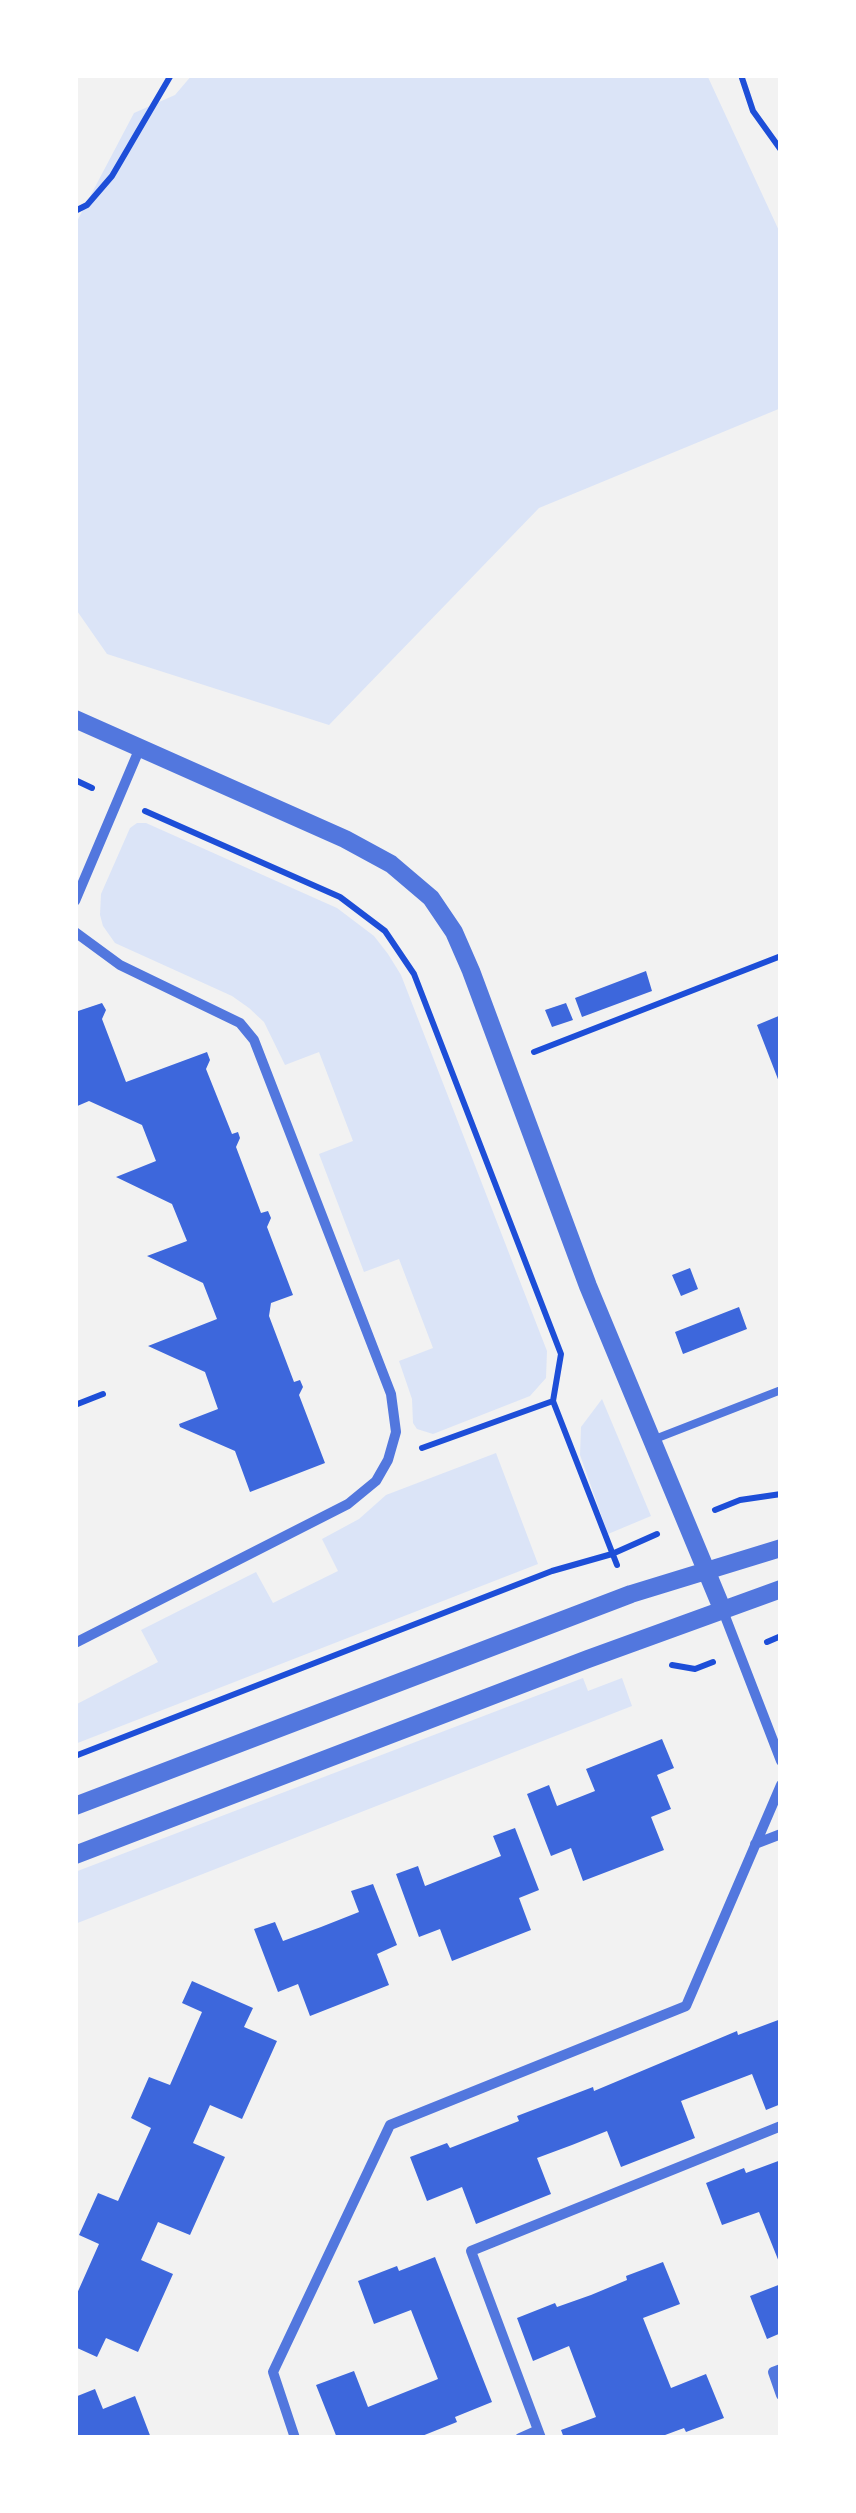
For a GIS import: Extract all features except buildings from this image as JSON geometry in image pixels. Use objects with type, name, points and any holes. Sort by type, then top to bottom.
[{"type":"street","points":[[75,719],[345,839],[391,864],[431,898],[454,932],[651,1440],[781,1761]]},
{"type":"street","points":[[75,901],[139,750]]},
{"type":"street","points":[[75,932],[120,966],[240,1023],[254,1040],[391,1394],[396,1432],[388,1460],[376,1481],[348,1504],[75,1643]]},
{"type":"street","points":[[75,1806],[632,1594],[781,1548]]},
{"type":"street","points":[[75,1855],[781,1589]]},
{"type":"street","points":[[294,2438],[274,2372],[390,2125],[686,2006],[781,1785]]},
{"type":"street","points":[[755,1844],[781,1834]]},
{"type":"street","points":[[520,2438],[540,2434],[470,2252],[781,2126]]},
{"type":"street","points":[[781,2369],[774,2372],[781,2395]]},
{"type":"lane","points":[[651,1440],[781,1390]]},
{"type":"path","points":[[75,211],[88,205],[112,176],[171,75]]},
{"type":"path","points":[[741,75],[753,111],[781,150]]},
{"type":"path","points":[[75,780],[340,897],[385,931],[414,974],[561,1354],[553,1401],[612,1554],[552,1571],[75,1756]]},
{"type":"path","points":[[504,1063],[781,956]]},
{"type":"path","points":[[75,1405],[103,1394]]},
{"type":"path","points":[[388,1460],[553,1401]]},
{"type":"shaded area","points":[[192,75],[707,75],[781,235],[781,408],[539,508],[329,725],[107,654],[75,608],[75,225],[134,113],[175,95]]},
{"type":"shaded area","points":[[146,823],[337,908],[374,936],[388,954],[401,975],[547,1351],[546,1378],[530,1396],[433,1434],[417,1429],[399,1361],[433,1348],[399,1259],[364,1272],[319,1154],[353,1141],[319,1052],[285,1065],[264,1022],[249,1008],[232,996],[115,943],[103,926],[101,894],[130,828]]},
{"type":"shaded area","points":[[602,1399],[651,1516],[608,1534],[580,1455],[581,1427]]},
{"type":"shaded area","points":[[496,1453],[538,1564],[75,1744],[75,1705],[158,1662],[141,1630],[256,1572],[273,1603],[338,1571],[322,1539],[359,1519],[386,1495]]},
{"type":"shaded area","points":[[583,1678],[588,1691],[622,1678],[632,1706],[75,1924],[75,1872]]}]
